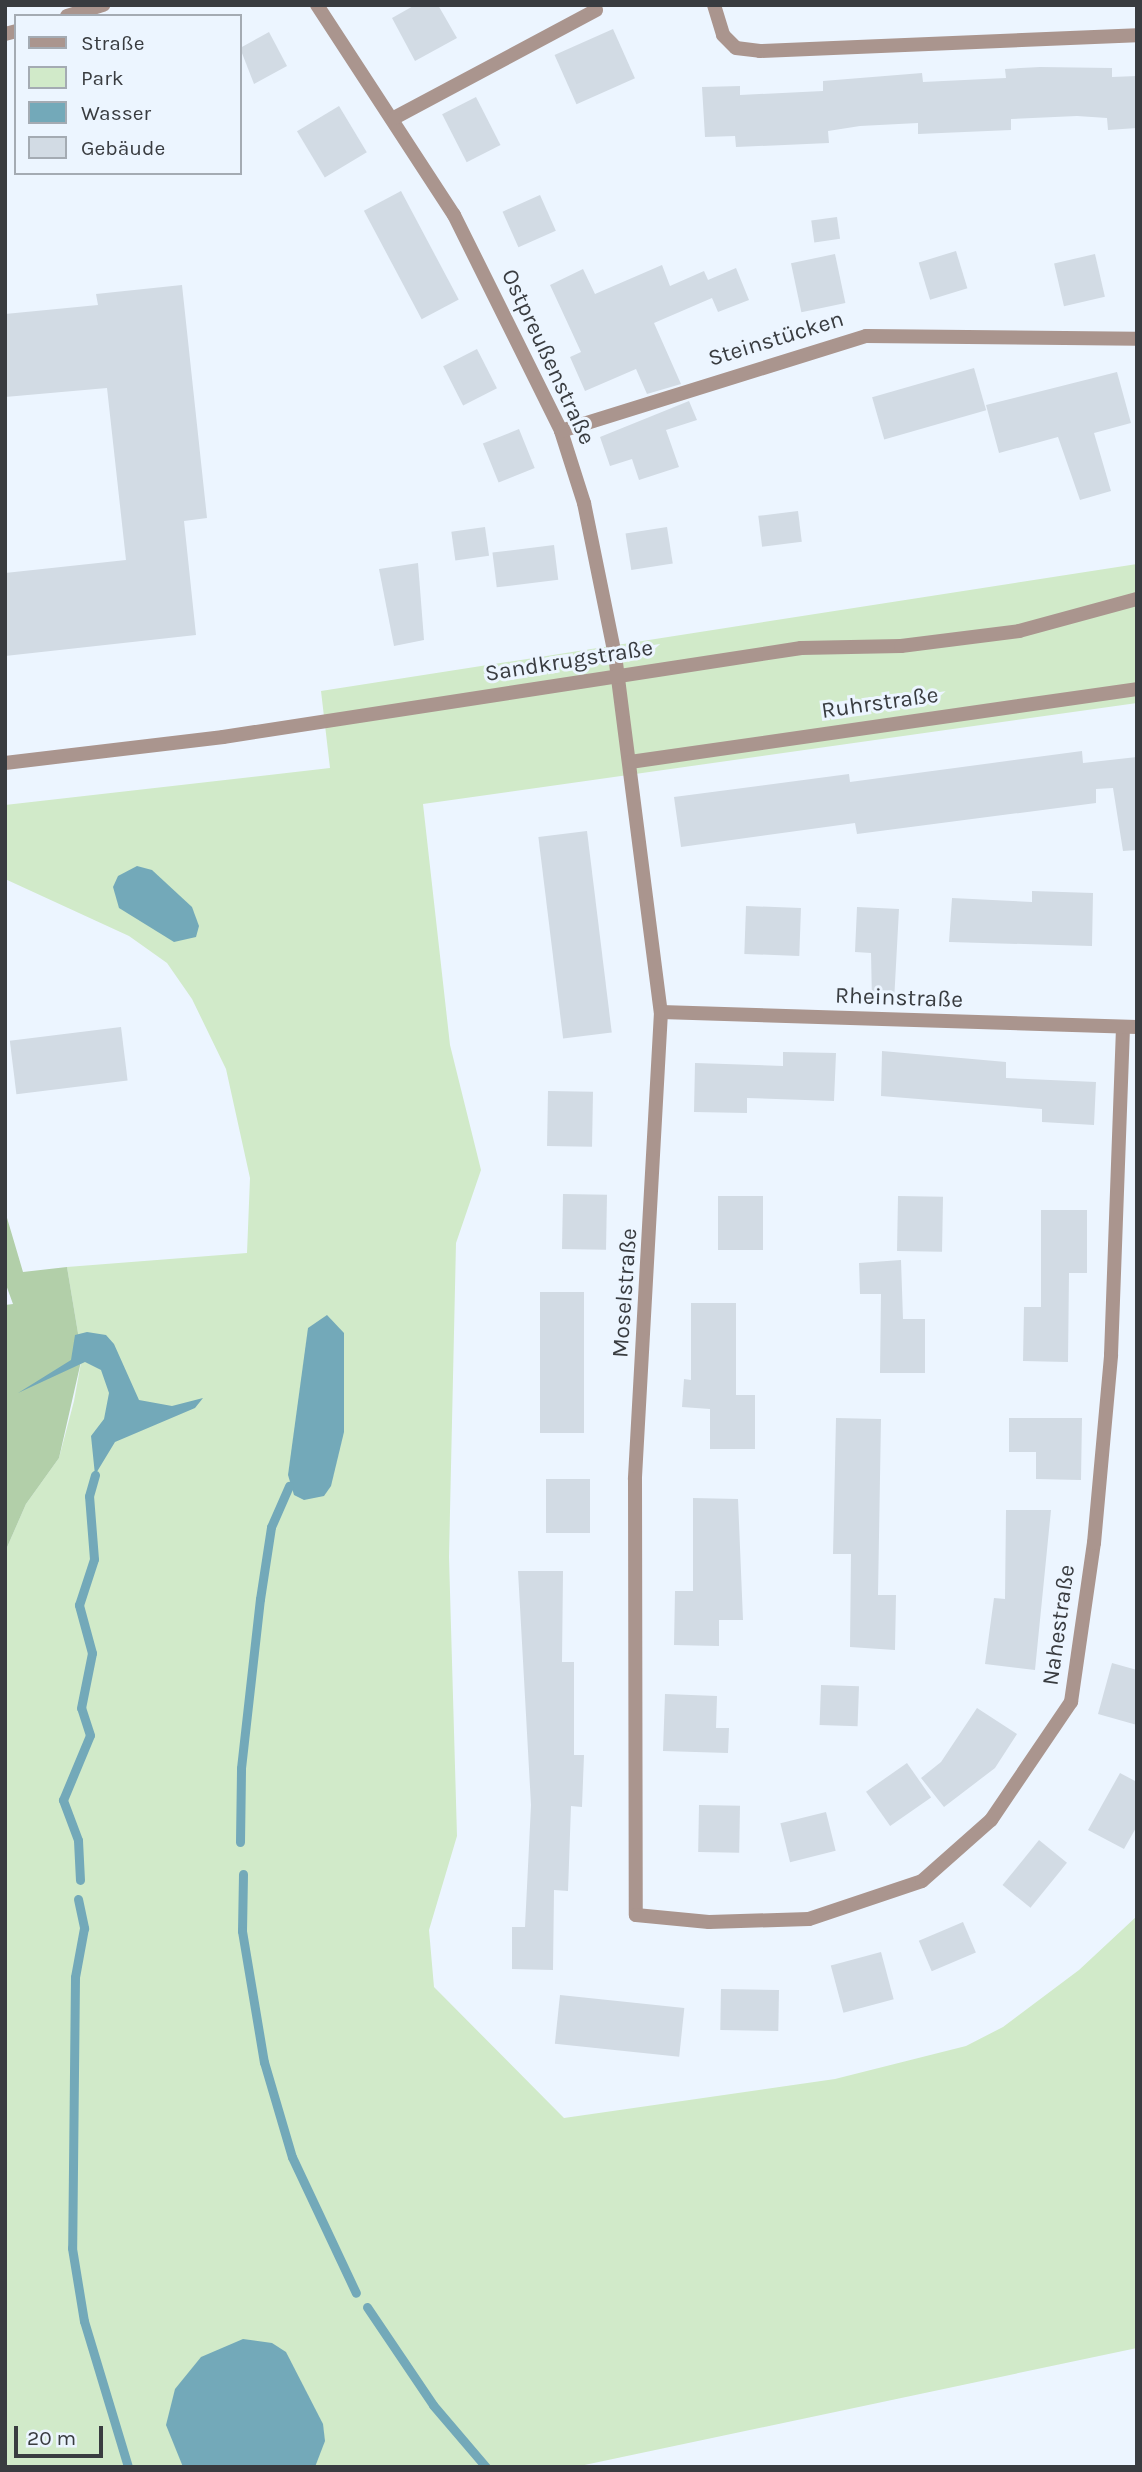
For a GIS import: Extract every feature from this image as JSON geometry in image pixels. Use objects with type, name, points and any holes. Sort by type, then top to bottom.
[{"type":"street","points":[[74,14],[103,5]]},
{"type":"street","name":"Ostpreußenstraße","points":[[317,5],[394,118],[460,226],[561,431],[584,503],[618,677]]},
{"type":"street","points":[[714,5],[723,35],[736,48],[760,51],[1137,35]]},
{"type":"street","points":[[394,118],[596,10]]},
{"type":"street","name":"Steinstücken","points":[[561,431],[866,336],[1137,339]]},
{"type":"street","name":"Sandkrugstraße","points":[[5,763],[618,677],[801,648],[901,646],[1019,631],[1137,599]]},
{"type":"street","name":"Moselstraße","points":[[618,677],[660,1012],[635,1479],[636,1915]]},
{"type":"street","name":"Ruhrstraße","points":[[630,762],[1137,689]]},
{"type":"street","name":"Rheinstraße","points":[[660,1012],[1130,1028]]},
{"type":"street","name":"Nahestraße","points":[[636,1915],[709,1922],[809,1919],[922,1881],[991,1820],[1071,1702],[1094,1543],[1111,1355],[1130,1028]]},
{"type":"green space","points":[[1137,564],[1137,703],[423,804],[450,1045],[481,1170],[456,1243],[449,1557],[457,1836],[429,1930],[434,1987],[564,2118],[835,2079],[966,2046],[1003,2027],[1079,1970],[1137,1916],[1137,2348],[575,2467],[5,2467],[5,1552],[26,1504],[59,1458],[74,1401],[82,1357],[67,1267],[247,1253],[250,1178],[226,1069],[192,999],[167,963],[129,936],[5,879],[5,805],[330,768],[321,691]]},
{"type":"green space","points":[[5,1211],[23,1272],[67,1267],[82,1357],[59,1458],[26,1504],[5,1552],[5,1305],[13,1304],[5,1282]]},
{"type":"water","points":[[137,866],[152,870],[192,907],[199,926],[196,937],[174,942],[119,908],[113,887],[118,876]]},
{"type":"water","points":[[327,1315],[344,1333],[344,1432],[331,1486],[324,1496],[304,1500],[294,1495],[288,1475],[308,1328]]},
{"type":"water","points":[[87,1332],[106,1335],[114,1344],[139,1400],[172,1406],[203,1398],[195,1408],[115,1442],[95,1475],[91,1436],[104,1419],[109,1393],[101,1370],[85,1362],[18,1393],[71,1360],[75,1335]]},
{"type":"water","points":[[243,2339],[272,2343],[286,2352],[323,2424],[325,2441],[315,2467],[183,2467],[166,2425],[175,2389],[201,2357]]},
{"type":"building","points":[[415,5],[438,5],[457,38],[415,61],[392,18]]},
{"type":"building","points":[[613,29],[635,78],[576,104],[555,55]]},
{"type":"building","points":[[269,32],[287,66],[254,84],[242,47]]},
{"type":"building","points":[[1112,68],[1112,77],[1137,76],[1137,128],[1108,130],[1107,118],[1077,116],[1011,119],[1011,130],[918,134],[918,123],[860,126],[828,131],[829,143],[736,147],[735,136],[705,137],[702,87],[740,86],[740,95],[823,91],[823,81],[922,73],[923,82],[1006,78],[1005,69]]},
{"type":"building","points":[[476,97],[501,145],[467,162],[442,114]]},
{"type":"building","points":[[339,106],[367,152],[325,178],[297,131]]},
{"type":"building","points":[[401,191],[459,300],[422,319],[364,211]]},
{"type":"building","points":[[540,195],[556,231],[518,247],[503,212]]},
{"type":"building","points":[[837,217],[840,239],[814,242],[811,221]]},
{"type":"building","points":[[956,251],[967,288],[930,300],[919,262]]},
{"type":"building","points":[[835,254],[845,303],[801,312],[791,263]]},
{"type":"building","points":[[1095,254],[1105,297],[1064,306],[1054,263]]},
{"type":"building","points":[[662,265],[670,286],[704,271],[708,280],[736,268],[749,300],[718,312],[712,298],[654,323],[681,384],[647,394],[636,369],[585,391],[570,357],[581,352],[550,285],[583,269],[595,294]]},
{"type":"building","points":[[182,285],[207,518],[184,521],[196,635],[5,656],[5,573],[126,560],[107,388],[5,397],[5,314],[98,305],[96,294]]},
{"type":"building","points":[[477,349],[497,388],[463,405],[443,366]]},
{"type":"building","points":[[974,368],[986,410],[884,440],[872,397]]},
{"type":"building","points":[[1117,372],[1131,423],[1094,433],[1111,491],[1080,500],[1058,437],[999,453],[986,405]]},
{"type":"building","points":[[689,401],[697,420],[666,430],[679,467],[639,480],[632,459],[610,466],[600,437]]},
{"type":"building","points":[[519,429],[535,468],[499,483],[483,444]]},
{"type":"building","points":[[798,511],[802,542],[762,547],[758,516]]},
{"type":"building","points":[[485,527],[489,556],[455,560],[451,532]]},
{"type":"building","points":[[667,527],[673,564],[631,570],[626,534]]},
{"type":"building","points":[[554,545],[558,580],[497,587],[492,553]]},
{"type":"building","points":[[418,563],[424,640],[394,646],[379,569]]},
{"type":"building","points":[[1082,751],[1083,763],[1137,757],[1137,850],[1123,851],[1113,788],[1096,789],[1096,803],[857,834],[855,823],[681,847],[674,797],[849,774],[850,782]]},
{"type":"building","points":[[587,831],[612,1032],[563,1038],[538,837]]},
{"type":"building","points":[[1032,891],[1093,893],[1092,946],[949,942],[952,898],[1032,902]]},
{"type":"building","points":[[746,906],[801,908],[799,956],[744,954]]},
{"type":"building","points":[[857,907],[899,909],[894,1002],[872,1002],[871,953],[855,952]]},
{"type":"building","points":[[121,1027],[128,1081],[16,1094],[10,1041]]},
{"type":"building","points":[[882,1051],[1006,1062],[1006,1078],[1096,1082],[1094,1125],[1042,1122],[1042,1109],[881,1096]]},
{"type":"building","points":[[783,1052],[836,1053],[834,1101],[747,1098],[747,1113],[694,1112],[695,1063],[783,1066]]},
{"type":"building","points":[[548,1091],[593,1092],[592,1147],[547,1146]]},
{"type":"building","points":[[563,1194],[607,1195],[606,1250],[562,1249]]},
{"type":"building","points":[[718,1196],[763,1196],[763,1250],[718,1250]]},
{"type":"building","points":[[898,1196],[943,1197],[942,1252],[897,1251]]},
{"type":"building","points":[[1041,1210],[1087,1210],[1087,1273],[1069,1273],[1068,1362],[1023,1361],[1024,1307],[1041,1307]]},
{"type":"building","points":[[901,1260],[903,1319],[925,1319],[925,1373],[880,1373],[881,1294],[860,1294],[859,1263]]},
{"type":"building","points":[[540,1292],[584,1292],[584,1433],[540,1433]]},
{"type":"building","points":[[691,1303],[736,1303],[736,1395],[755,1395],[755,1449],[710,1449],[710,1409],[682,1407],[684,1379],[691,1380]]},
{"type":"building","points":[[836,1418],[881,1419],[878,1595],[896,1595],[895,1650],[850,1647],[851,1554],[833,1554]]},
{"type":"building","points":[[1009,1418],[1082,1418],[1081,1480],[1036,1479],[1036,1452],[1009,1452]]},
{"type":"building","points":[[546,1479],[590,1479],[590,1533],[546,1533]]},
{"type":"building","points":[[693,1498],[738,1499],[743,1620],[719,1620],[719,1646],[674,1645],[675,1591],[693,1591]]},
{"type":"building","points":[[1006,1510],[1051,1510],[1035,1670],[985,1664],[994,1598],[1005,1599]]},
{"type":"building","points":[[518,1571],[563,1571],[562,1662],[574,1662],[574,1755],[584,1755],[582,1807],[571,1806],[568,1891],[554,1890],[553,1970],[512,1969],[512,1927],[525,1927],[531,1805]]},
{"type":"building","points":[[1112,1663],[1137,1670],[1137,1725],[1098,1714]]},
{"type":"building","points":[[821,1685],[859,1686],[858,1726],[820,1725]]},
{"type":"building","points":[[665,1694],[717,1696],[716,1728],[729,1728],[728,1753],[663,1751]]},
{"type":"building","points":[[977,1708],[1017,1734],[995,1768],[944,1807],[921,1778],[941,1762]]},
{"type":"building","points":[[907,1763],[931,1797],[890,1826],[866,1792]]},
{"type":"building","points":[[1120,1773],[1137,1782],[1137,1826],[1124,1849],[1088,1830]]},
{"type":"building","points":[[699,1805],[740,1806],[739,1853],[698,1852]]},
{"type":"building","points":[[826,1812],[836,1851],[790,1862],[780,1823]]},
{"type":"building","points":[[1039,1840],[1067,1863],[1030,1908],[1002,1885]]},
{"type":"building","points":[[963,1922],[976,1952],[932,1971],[919,1941]]},
{"type":"building","points":[[881,1952],[894,1999],[843,2013],[831,1965]]},
{"type":"building","points":[[721,1989],[779,1990],[778,2031],[720,2030]]},
{"type":"building","points":[[560,1995],[684,2008],[679,2057],[555,2044]]},
{"type":"waterway","points":[[80,1880],[78,1840],[63,1800],[90,1735],[81,1708],[92,1653],[79,1605],[94,1559],[89,1496],[95,1475]]},
{"type":"waterway","points":[[240,1842],[241,1768],[260,1599],[271,1527],[289,1486]]},
{"type":"waterway","points":[[243,1874],[242,1931],[264,2062],[292,2157],[356,2293]]},
{"type":"waterway","points":[[78,1899],[84,1928],[75,1977],[72,2248],[84,2321],[128,2467]]},
{"type":"waterway","points":[[367,2307],[433,2405],[486,2467]]}]
